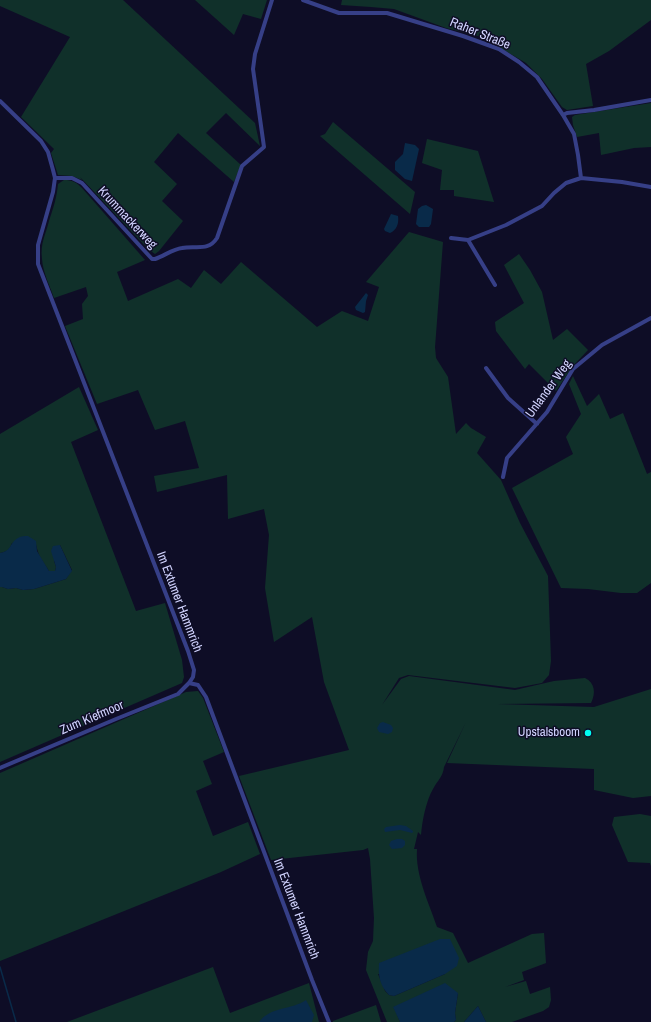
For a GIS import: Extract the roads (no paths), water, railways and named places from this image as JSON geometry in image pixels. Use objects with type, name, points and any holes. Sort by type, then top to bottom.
[{"type":"street","name":"Krummackerweg","points":[[55,178],[72,178],[82,183],[152,259],[183,247],[206,247],[214,243],[242,166],[264,147],[253,69],[255,54],[272,0]]},
{"type":"street","name":"Raher Straße","points":[[303,0],[339,13],[387,13],[463,36],[499,50],[519,62],[537,77],[563,114],[574,134],[581,178]]},
{"type":"street","points":[[563,114],[567,112],[594,110],[651,100]]},
{"type":"street","points":[[0,101],[41,140],[48,152],[55,178]]},
{"type":"street","name":"Im Extumer Hammrich","points":[[55,178],[53,192],[38,245],[38,264],[188,651],[194,670],[190,683],[198,685],[206,697],[329,1022]]},
{"type":"street","points":[[451,238],[468,240],[506,225],[542,206],[566,183],[581,178],[622,182],[651,187]]},
{"type":"street","points":[[468,240],[495,285]]},
{"type":"street","name":"Unlander Weg","points":[[503,477],[507,458],[547,412],[573,369],[602,345],[651,318]]},
{"type":"street","points":[[486,368],[508,398],[537,424]]},
{"type":"street","name":"Zum Kiefmoor","points":[[0,768],[178,694],[190,683]]},
{"type":"water","points":[[405,143],[415,145],[419,149],[412,181],[405,179],[395,170],[395,162],[403,154]]},
{"type":"water","points":[[426,205],[433,209],[431,224],[429,227],[419,227],[416,224],[418,209]]},
{"type":"water","points":[[391,214],[398,216],[398,221],[396,228],[390,233],[384,229]]},
{"type":"water","points":[[366,293],[368,295],[365,312],[363,313],[356,310],[355,307]]},
{"type":"water","points":[[28,536],[36,541],[37,551],[49,571],[55,571],[56,567],[51,551],[53,546],[60,545],[72,571],[66,579],[34,589],[23,590],[0,587],[0,553],[7,551],[13,542],[18,538]]},
{"type":"water","points":[[383,722],[391,725],[393,728],[392,732],[388,734],[379,732],[377,728],[380,723]]},
{"type":"water","points":[[400,825],[406,826],[413,832],[400,830],[385,832],[384,829],[386,827]]},
{"type":"water","points":[[402,839],[405,841],[405,845],[402,848],[392,849],[389,845],[391,841]]},
{"type":"water","points":[[440,939],[450,939],[459,958],[457,966],[445,974],[394,996],[389,995],[380,980],[379,963]]},
{"type":"water","points":[[445,983],[458,993],[455,1013],[456,1020],[454,1022],[400,1022],[393,1007]]},
{"type":"water","points":[[306,1000],[314,1015],[312,1022],[259,1022],[269,1013]]},
{"type":"water","points":[[478,1006],[486,1022],[464,1022]]},
{"type":"waterway","points":[[0,967],[16,1022]]},
{"type":"place","name":"Upstalsboom","points":[[588,733]]}]
